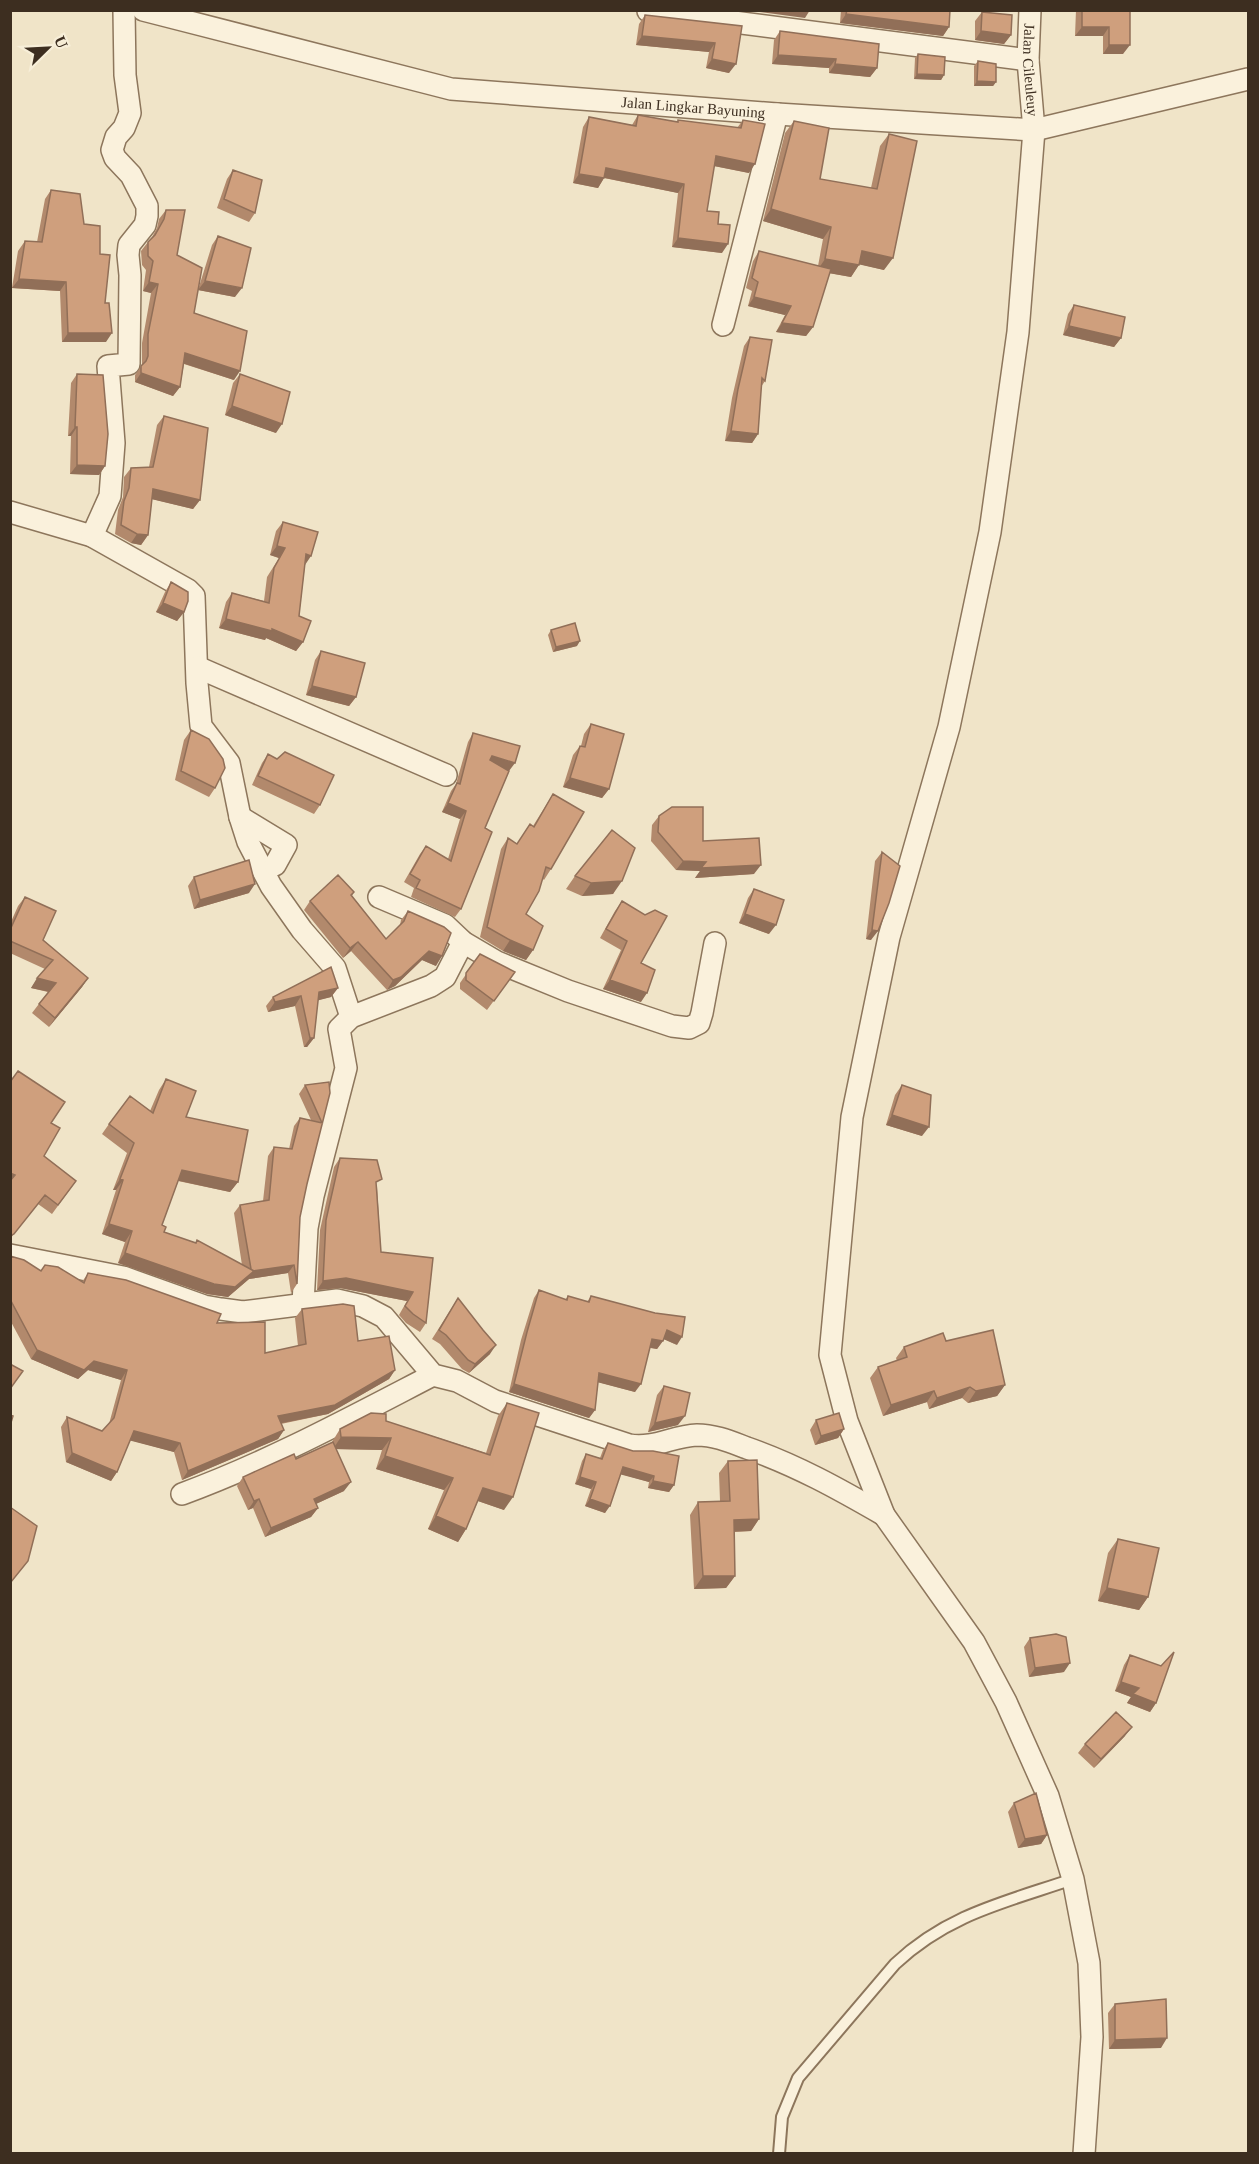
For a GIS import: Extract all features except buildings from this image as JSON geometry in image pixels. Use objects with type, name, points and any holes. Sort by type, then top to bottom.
[{"type":"street","points":[[93,536],[110,496],[114,443],[108,366],[129,364],[129,244],[145,225],[147,216],[147,206],[136,184],[112,150],[116,137],[124,128],[130,113],[125,75],[124,10]]},
{"type":"street","name":"Jalan Lingkar Bayuning","points":[[143,10],[451,89],[777,114],[1034,130],[1248,79]]},
{"type":"street","points":[[648,10],[1028,60]]},
{"type":"street","name":"Jalan Cileuleuy","points":[[884,1515],[846,1421],[830,1355],[852,1117],[889,937],[949,727],[990,532],[1018,332],[1034,130],[1028,60],[1030,10]]},
{"type":"street","points":[[723,325],[777,114]]},
{"type":"street","points":[[10,512],[93,536],[195,596],[201,726],[230,763],[240,817],[248,842],[271,886],[302,930],[335,968],[351,1017]]},
{"type":"street","points":[[197,667],[446,775]]},
{"type":"street","points":[[240,817],[286,845],[275,865]]},
{"type":"street","points":[[379,897],[445,925],[463,942],[497,962],[568,992],[672,1026],[689,1028],[699,1023],[715,943]]},
{"type":"street","points":[[303,1304],[307,1228],[346,1068],[339,1029],[351,1017],[431,987],[449,973],[463,942]]},
{"type":"street","points":[[10,1255],[123,1277],[204,1306],[221,1309],[243,1312],[337,1300],[363,1306],[384,1317],[433,1375],[457,1381],[495,1401],[629,1445],[644,1447],[697,1435],[718,1437],[799,1468],[884,1515],[974,1642],[1006,1702],[1048,1796],[1073,1879],[1089,1963],[1092,2037],[1084,2154]]},
{"type":"street","points":[[182,1494],[281,1453],[433,1375]]},
{"type":"lane","points":[[779,2154],[782,2117],[798,2078],[895,1964],[912,1948],[945,1926],[975,1912],[1073,1879]]}]
